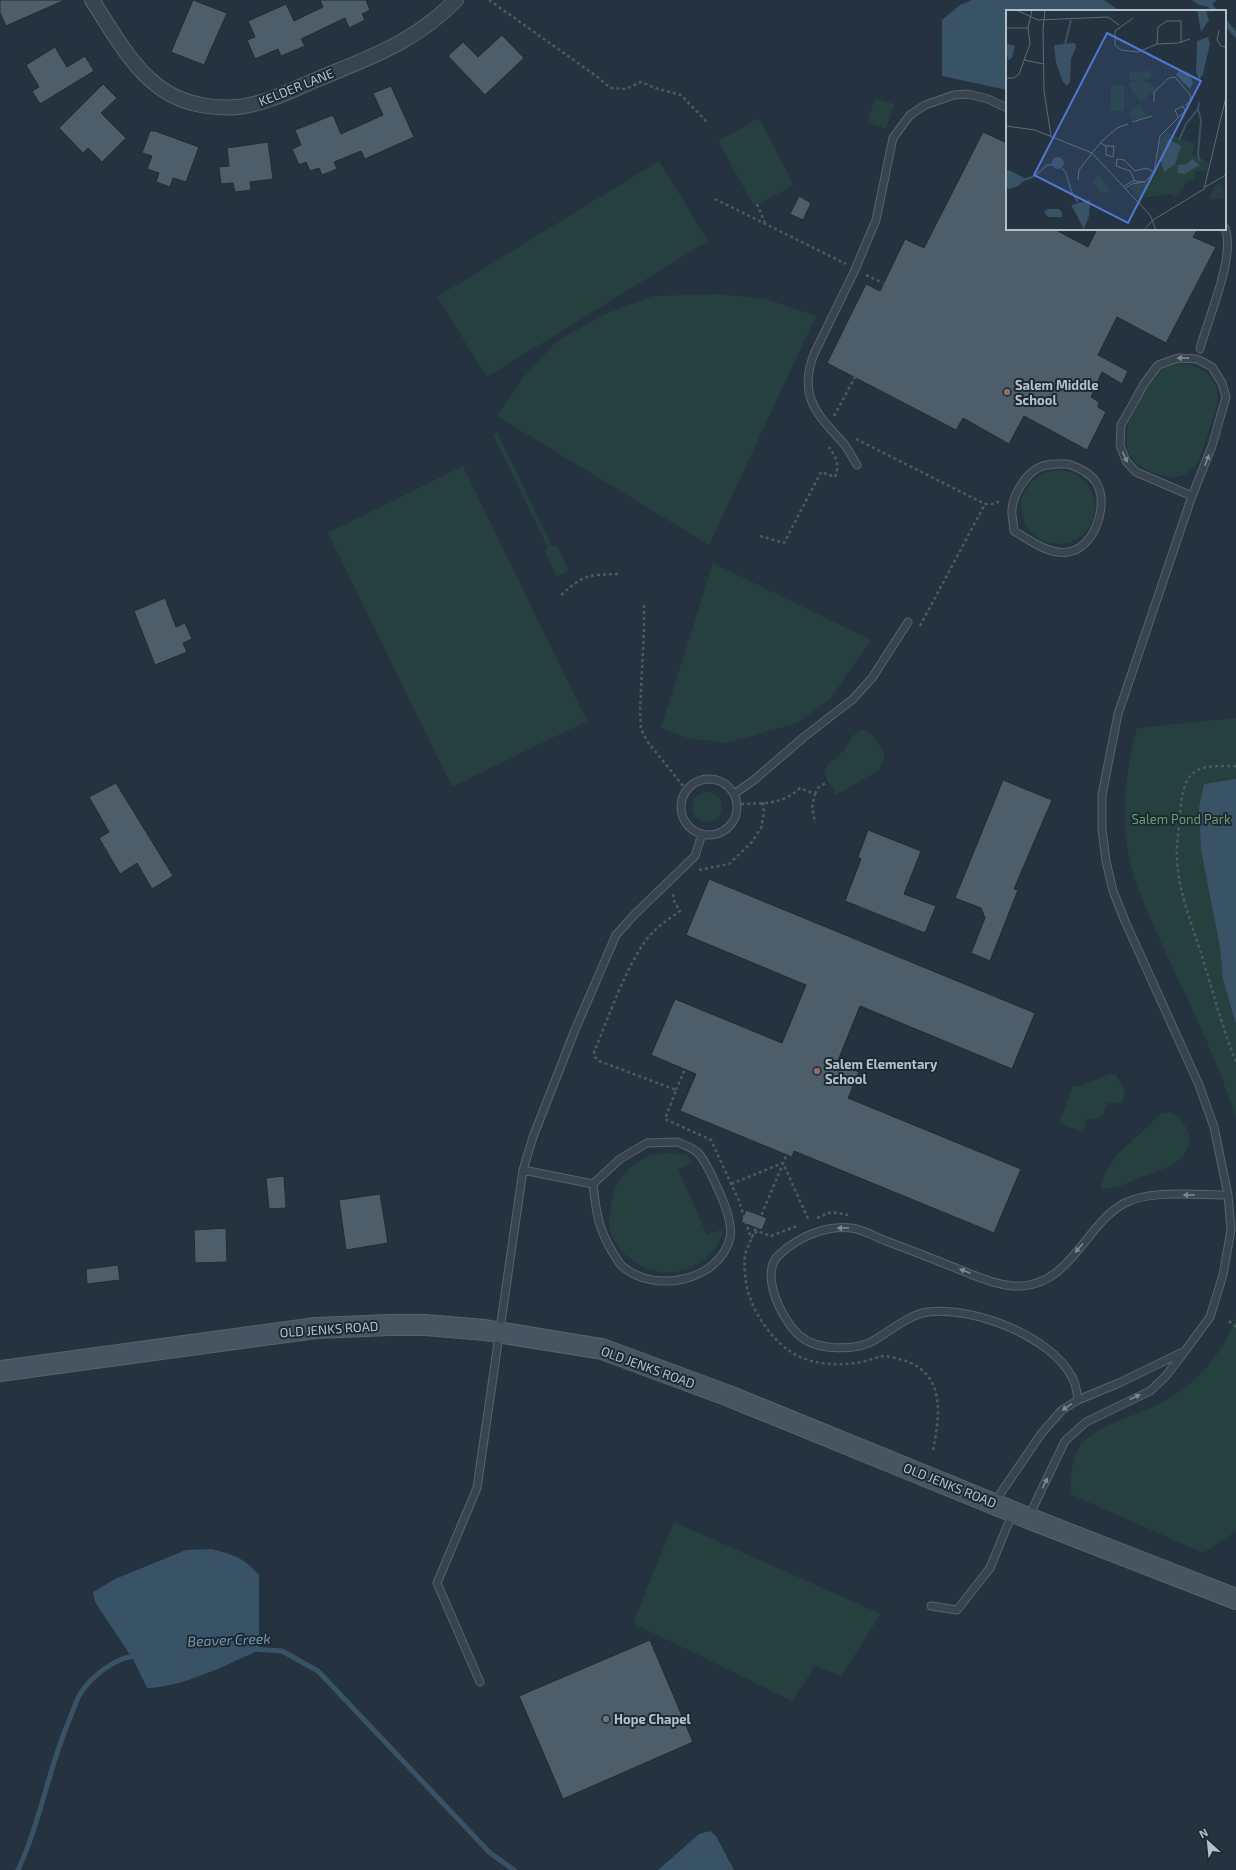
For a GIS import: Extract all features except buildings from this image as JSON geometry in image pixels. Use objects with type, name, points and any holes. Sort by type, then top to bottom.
[{"type":"street","name":"KELDER LANE","points":[[92,0],[134,63],[150,80],[181,100],[216,107],[237,107],[273,99],[386,50],[422,30],[442,14],[456,0]]},
{"type":"street","name":"OLD JENKS ROAD","points":[[0,1371],[316,1328],[425,1325],[501,1332],[602,1349],[729,1396],[1021,1515],[1236,1599]]},
{"type":"lane","points":[[857,465],[844,445],[815,407],[810,396],[809,368],[814,354],[855,269],[876,220],[893,138],[910,115],[925,105],[954,95],[968,94],[988,99],[1006,108]]},
{"type":"lane","points":[[1200,349],[1204,332],[1232,267],[1232,245],[1226,229]]},
{"type":"lane","points":[[931,1606],[957,1610],[990,1568],[1065,1441],[1086,1422],[1150,1391],[1165,1377],[1210,1317],[1223,1275],[1231,1230],[1228,1195],[1214,1126],[1199,1085],[1124,921],[1113,891],[1106,860],[1102,829],[1102,795],[1118,714],[1192,496],[1212,446],[1226,397],[1222,383],[1212,367],[1196,359],[1178,358],[1158,365],[1144,384],[1121,426],[1120,445],[1126,461],[1136,472],[1192,496]]},
{"type":"lane","points":[[1068,464],[1083,470],[1096,483],[1100,497],[1101,516],[1094,533],[1076,550],[1067,552],[1048,550],[1014,531],[1012,510],[1018,491],[1026,479],[1037,468],[1049,465],[1068,464]]},
{"type":"lane","points":[[734,794],[754,780],[804,737],[854,699],[872,678],[908,622]]},
{"type":"lane","points":[[712,779],[720,781],[728,786],[734,794],[737,805],[734,820],[728,827],[716,834],[702,834],[694,830],[687,824],[681,807],[686,791],[694,784],[702,780],[712,779]]},
{"type":"lane","points":[[480,1682],[437,1583],[477,1488],[501,1332],[523,1170],[533,1136],[575,1030],[616,935],[635,914],[695,856],[702,834]]},
{"type":"lane","points":[[678,1142],[697,1152],[710,1172],[723,1201],[729,1224],[730,1237],[723,1255],[711,1267],[690,1278],[669,1281],[644,1279],[621,1265],[606,1241],[596,1216],[593,1184],[620,1159],[647,1143],[678,1142]]},
{"type":"lane","points":[[523,1170],[593,1184]]},
{"type":"lane","points":[[1078,1400],[1074,1379],[1054,1354],[1007,1326],[979,1316],[950,1310],[925,1312],[869,1343],[850,1348],[825,1347],[801,1337],[783,1313],[771,1281],[776,1256],[794,1242],[824,1229],[852,1228],[993,1282],[1022,1286],[1044,1280],[1060,1270],[1112,1211],[1125,1203],[1138,1198],[1163,1195],[1228,1195]]},
{"type":"lane","points":[[994,1503],[1040,1434],[1062,1410],[1078,1400],[1119,1383],[1185,1351]]},
{"type":"path","points":[[489,0],[599,78],[610,88],[626,89],[641,82],[655,88],[681,95],[707,122]]},
{"type":"path","points":[[715,198],[883,284]]},
{"type":"path","points":[[757,204],[765,223]]},
{"type":"path","points":[[760,536],[784,543],[821,472],[835,477],[837,471],[837,461],[827,444],[822,440],[855,377]]},
{"type":"path","points":[[855,439],[985,504],[995,504],[1004,499]]},
{"type":"path","points":[[919,628],[985,504]]},
{"type":"path","points":[[561,595],[574,583],[590,575],[619,574]]},
{"type":"path","points":[[644,605],[640,729],[647,741],[686,791]]},
{"type":"path","points":[[1236,766],[1208,767],[1190,776],[1186,783],[1181,800],[1177,860],[1179,878],[1189,918],[1222,1026],[1236,1062]]},
{"type":"path","points":[[814,823],[812,807],[815,794],[818,788],[828,782]]},
{"type":"path","points":[[737,805],[782,801],[792,796],[800,788],[815,794]]},
{"type":"path","points":[[698,870],[729,864],[752,842],[760,828],[764,813],[763,802]]},
{"type":"path","points":[[676,888],[672,892],[674,901],[680,910],[664,922],[642,944],[630,968],[594,1052],[595,1057],[599,1061],[676,1090]]},
{"type":"path","points":[[685,1069],[665,1119],[712,1140],[731,1184],[751,1238],[758,1231],[772,1236],[801,1224]]},
{"type":"path","points":[[756,1227],[793,1140]]},
{"type":"path","points":[[731,1184],[783,1163]]},
{"type":"path","points":[[783,1163],[809,1221],[831,1212],[851,1216]]},
{"type":"path","points":[[1229,1320],[1236,1327]]},
{"type":"green space","points":[[875,98],[894,104],[886,129],[867,123]]},
{"type":"green space","points":[[759,118],[794,185],[754,206],[718,141]]},
{"type":"green space","points":[[659,161],[708,241],[487,377],[437,297]]},
{"type":"green space","points":[[720,294],[770,300],[816,316],[709,545],[497,416],[523,378],[556,342],[605,314],[653,296]]},
{"type":"green space","points":[[1175,363],[1193,365],[1207,374],[1213,380],[1218,395],[1214,415],[1197,463],[1186,474],[1178,477],[1170,477],[1148,470],[1136,463],[1130,454],[1126,438],[1131,416],[1145,388],[1156,373],[1161,369]]},
{"type":"green space","points":[[497,432],[552,546],[557,545],[569,571],[557,576],[544,550],[548,548],[493,434]]},
{"type":"green space","points":[[463,466],[587,721],[452,787],[328,533]]},
{"type":"green space","points":[[1058,470],[1072,473],[1084,481],[1092,493],[1095,507],[1092,521],[1084,533],[1072,541],[1058,544],[1044,541],[1032,533],[1024,521],[1021,507],[1024,493],[1032,481],[1044,473]]},
{"type":"green space","points":[[713,563],[871,640],[830,699],[797,723],[727,743],[688,738],[661,728]]},
{"type":"green space","name":"Salem Pond Park","points":[[1236,718],[1236,1118],[1214,1058],[1139,891],[1131,866],[1128,849],[1125,797],[1129,762],[1137,728]]},
{"type":"green space","points":[[863,729],[872,735],[884,752],[884,760],[878,771],[836,795],[824,774],[825,769],[844,750],[853,736],[858,731]]},
{"type":"green space","points":[[707,792],[718,796],[722,807],[718,818],[707,822],[696,818],[692,807],[696,796]]},
{"type":"green space","points":[[1110,1074],[1116,1075],[1125,1092],[1124,1099],[1121,1103],[1107,1103],[1103,1114],[1098,1119],[1087,1118],[1083,1132],[1059,1123],[1073,1086],[1079,1086]]},
{"type":"green space","points":[[1169,1112],[1183,1123],[1189,1137],[1189,1144],[1186,1152],[1181,1158],[1165,1168],[1121,1186],[1100,1189],[1104,1175],[1116,1156],[1161,1114]]},
{"type":"green space","points":[[667,1153],[686,1155],[694,1162],[678,1169],[707,1235],[723,1229],[718,1244],[708,1255],[688,1269],[675,1272],[662,1272],[649,1269],[626,1256],[611,1234],[609,1224],[614,1194],[617,1184],[622,1177],[632,1166],[641,1160],[654,1155]]},
{"type":"green space","points":[[1236,1318],[1236,1531],[1203,1553],[1070,1494],[1074,1459],[1078,1449],[1084,1441],[1102,1428],[1169,1399],[1193,1381],[1223,1346]]},
{"type":"green space","points":[[674,1522],[881,1614],[841,1676],[815,1666],[792,1701],[633,1623]]},
{"type":"water","points":[[972,0],[1104,0],[1119,10],[1006,10],[1006,90],[942,76],[942,20],[960,5]]},
{"type":"water","points":[[1192,0],[1217,0],[1209,7],[1199,5]]},
{"type":"water","points":[[1236,779],[1236,1025],[1223,979],[1220,947],[1201,850],[1199,808],[1204,784]]},
{"type":"water","points":[[212,1549],[243,1560],[259,1575],[259,1648],[257,1651],[203,1675],[173,1684],[147,1688],[134,1661],[95,1602],[93,1592],[115,1579],[186,1550]]},
{"type":"water","points":[[710,1831],[716,1836],[734,1870],[658,1870],[699,1834]]},
{"type":"waterway","points":[[1208,0],[1214,10]]},
{"type":"waterway","points":[[1226,23],[1236,35]]},
{"type":"waterway","name":"Beaver Creek","points":[[254,1649],[282,1651],[318,1671],[490,1853],[514,1870]]},
{"type":"waterway","name":"Beaver Creek","points":[[18,1870],[26,1852],[61,1741],[80,1694],[90,1681],[104,1669],[120,1660],[136,1656]]},
{"type":"place","name":"Salem Middle School","points":[[1007,392]]},
{"type":"place","name":"Salem Elementary School","points":[[817,1071]]},
{"type":"place","name":"Hope Chapel","points":[[606,1719]]}]
